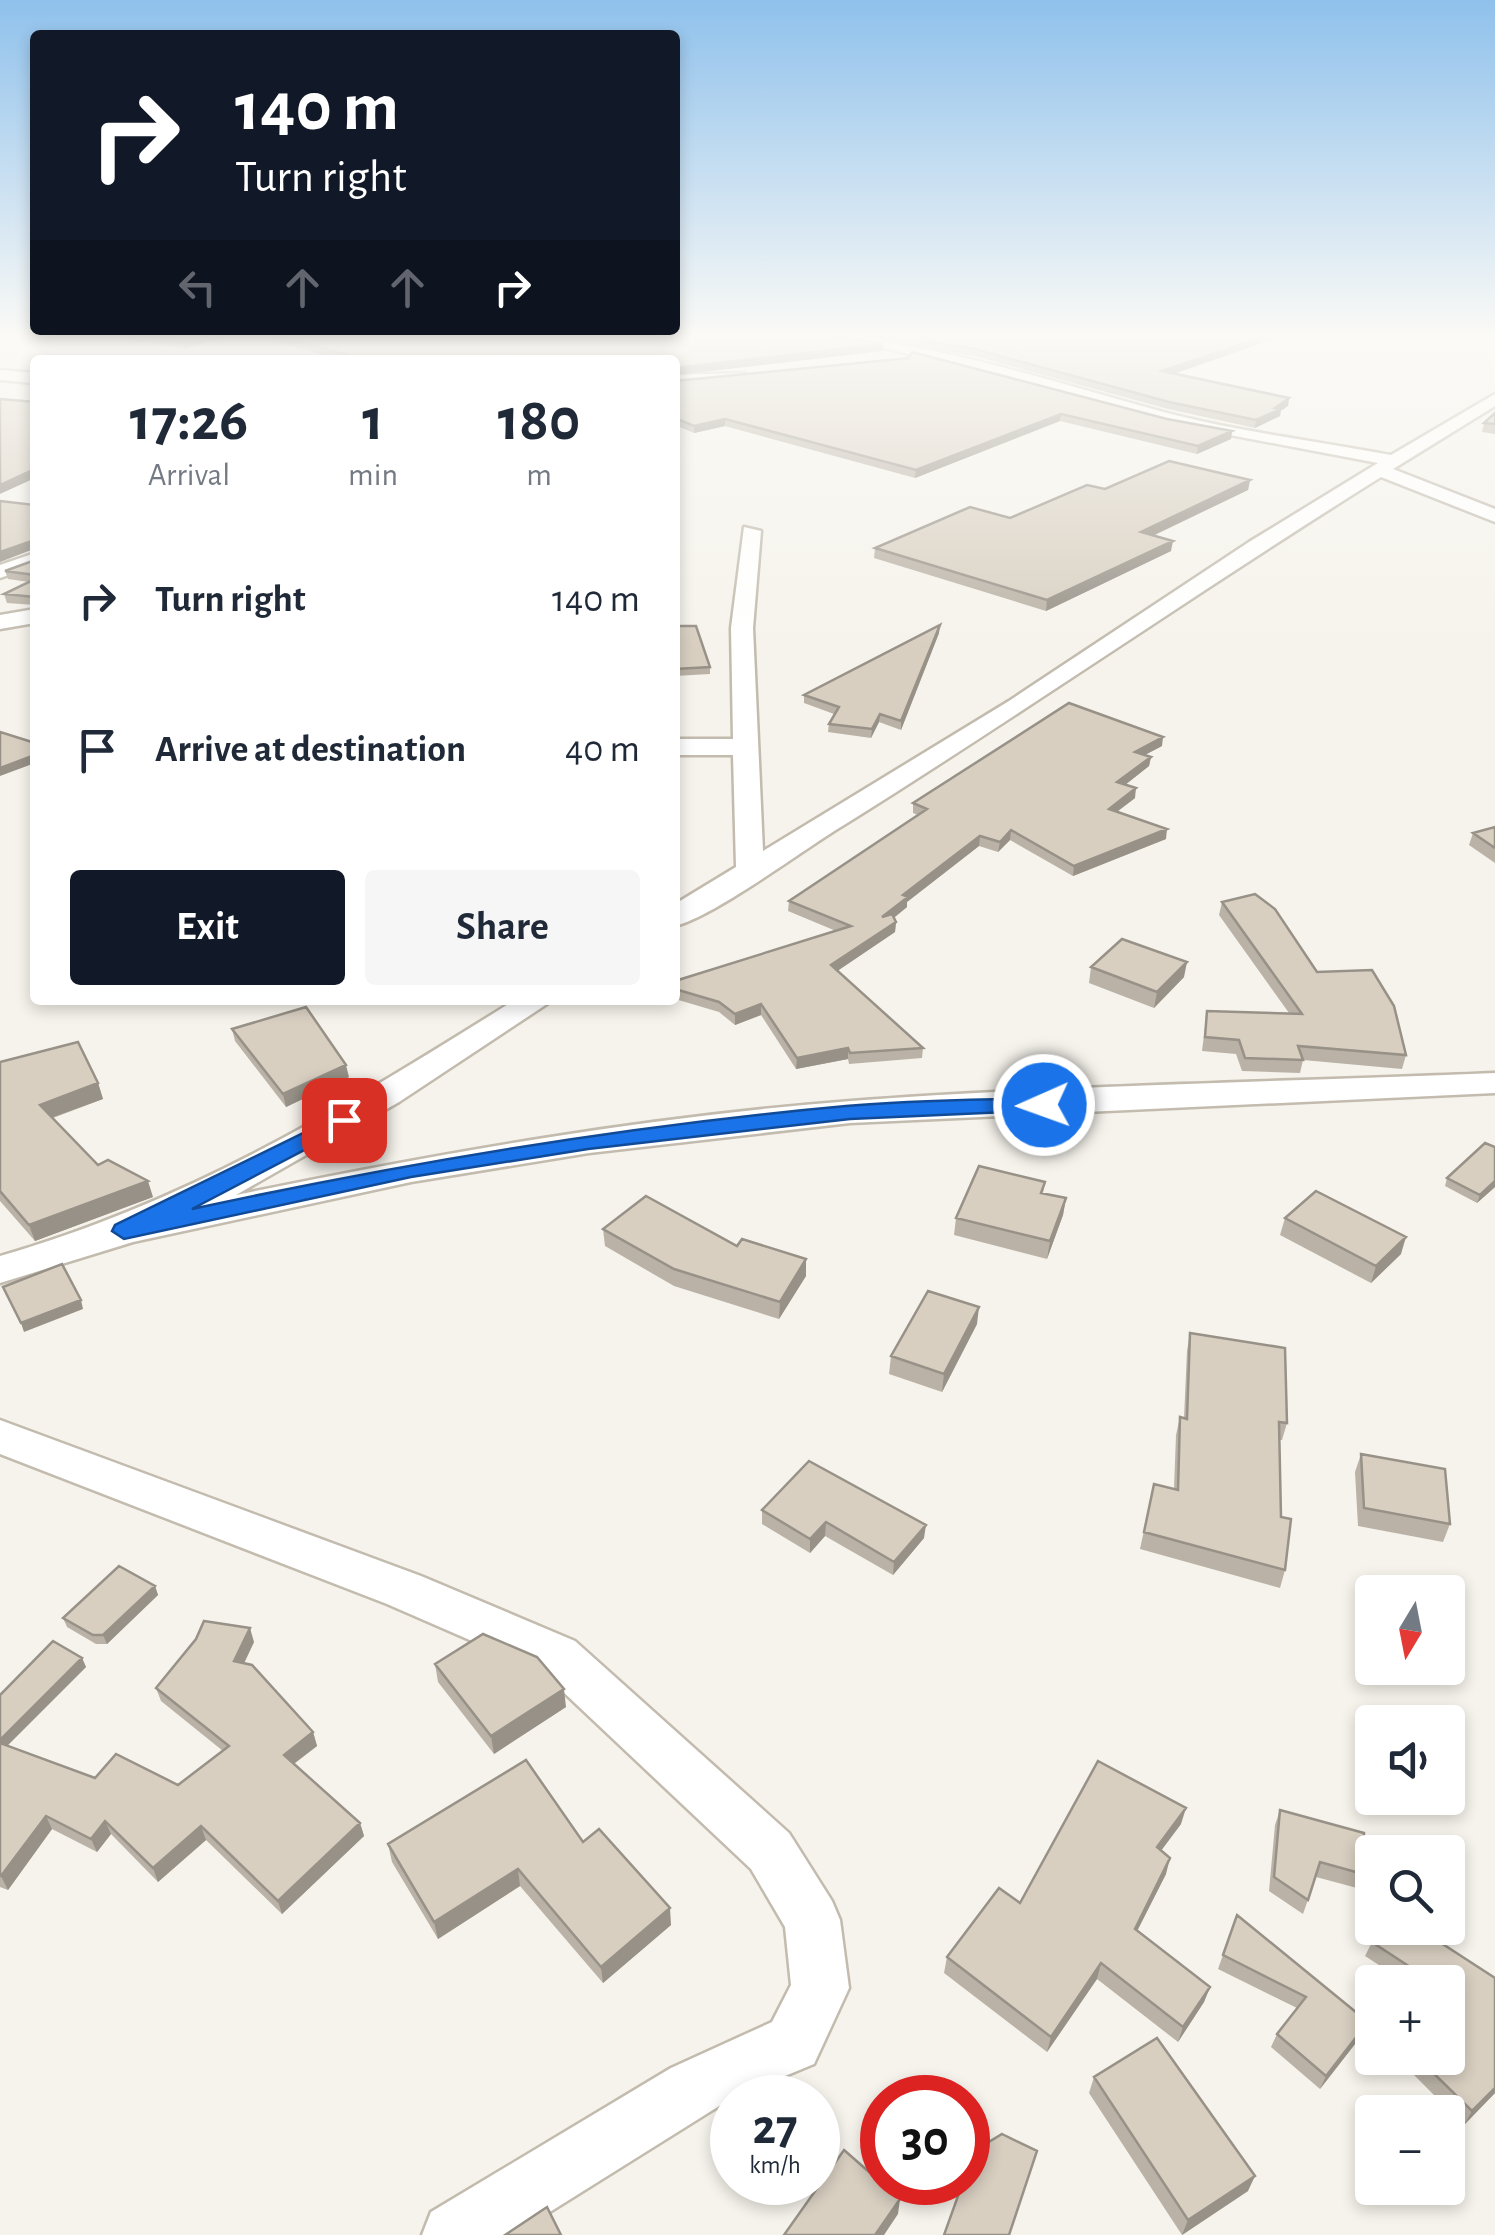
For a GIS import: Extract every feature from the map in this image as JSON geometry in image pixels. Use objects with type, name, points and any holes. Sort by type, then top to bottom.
[{"type":"street","points":[[1257,437],[1387,465],[1495,516]]},
{"type":"street","points":[[680,914],[1018,706],[1432,437]]},
{"type":"street","points":[[750,872],[749,748],[742,628],[751,530]]},
{"type":"street","points":[[0,572],[30,561]]},
{"type":"street","points":[[0,622],[30,617]]},
{"type":"street","points":[[680,747],[749,748]]},
{"type":"street","points":[[124,1231],[259,1167],[356,1113],[529,1005]]},
{"type":"street","points":[[0,1270],[124,1231],[411,1170],[588,1142],[850,1112],[1495,1083]]},
{"type":"street","points":[[0,1436],[404,1590],[558,1656],[770,1851],[812,1920],[820,1988],[793,2043],[692,2088],[454,2235]]},
{"type":"building","points":[[0,437],[30,437],[30,471],[0,485]]},
{"type":"building","points":[[794,437],[1001,437],[916,470]]},
{"type":"building","points":[[1161,437],[1218,437],[1198,446]]},
{"type":"building","points":[[1169,461],[1250,480],[1141,532],[1173,541],[1047,600],[875,548],[970,507],[1010,518],[1087,485],[1105,489]]},
{"type":"building","points":[[0,501],[30,504],[30,542],[0,552]]},
{"type":"building","points":[[30,562],[30,574],[5,571]]},
{"type":"building","points":[[30,581],[30,597],[4,594]]},
{"type":"building","points":[[940,625],[901,721],[880,714],[872,729],[829,724],[839,707],[804,695]]},
{"type":"building","points":[[680,626],[696,626],[710,667],[680,669]]},
{"type":"building","points":[[1069,703],[1163,737],[1135,752],[1151,757],[1117,782],[1136,788],[1109,809],[1167,829],[1074,866],[1011,830],[1000,842],[980,836],[903,895],[908,897],[882,917],[892,914],[896,922],[831,965],[923,1048],[850,1053],[848,1048],[797,1058],[761,1004],[735,1014],[719,1002],[680,990],[680,979],[851,926],[789,901],[927,809],[913,803]]},
{"type":"building","points":[[0,732],[30,741],[30,757],[0,768]]},
{"type":"building","points":[[1495,827],[1495,848],[1473,833]]},
{"type":"building","points":[[1255,894],[1275,909],[1317,972],[1372,970],[1394,1006],[1406,1055],[1298,1046],[1303,1060],[1245,1058],[1239,1040],[1205,1037],[1207,1011],[1302,1014],[1222,902]]},
{"type":"building","points":[[1122,939],[1187,962],[1157,992],[1091,967]]},
{"type":"building","points":[[306,1007],[346,1065],[283,1094],[232,1029]]},
{"type":"building","points":[[78,1042],[98,1083],[40,1105],[98,1165],[108,1160],[148,1181],[29,1225],[0,1191],[0,1062]]},
{"type":"building","points":[[1485,1143],[1495,1147],[1495,1181],[1480,1195],[1447,1178]]},
{"type":"building","points":[[979,1166],[1045,1182],[1041,1193],[1066,1198],[1050,1241],[956,1218]]},
{"type":"building","points":[[1316,1191],[1406,1237],[1376,1266],[1285,1218]]},
{"type":"building","points":[[646,1196],[737,1246],[742,1239],[806,1259],[780,1302],[674,1269],[603,1229]]},
{"type":"building","points":[[62,1264],[81,1300],[21,1323],[3,1287]]},
{"type":"building","points":[[928,1291],[979,1307],[944,1374],[891,1356]]},
{"type":"building","points":[[1190,1333],[1285,1348],[1287,1423],[1279,1422],[1281,1517],[1291,1519],[1285,1570],[1144,1532],[1154,1484],[1178,1490],[1180,1417],[1187,1419]]},
{"type":"building","points":[[1361,1454],[1445,1469],[1450,1524],[1364,1508]]},
{"type":"building","points":[[809,1461],[926,1525],[894,1562],[826,1522],[810,1539],[762,1510]]},
{"type":"building","points":[[119,1566],[155,1586],[103,1635],[93,1635],[63,1618]]},
{"type":"building","points":[[204,1621],[250,1628],[234,1661],[252,1665],[313,1732],[284,1755],[360,1823],[278,1901],[201,1826],[153,1868],[105,1821],[91,1839],[46,1816],[0,1876],[0,1743],[95,1778],[116,1754],[178,1785],[229,1746],[156,1688],[196,1639]]},
{"type":"building","points":[[483,1634],[537,1657],[564,1689],[491,1736],[435,1664]]},
{"type":"building","points":[[53,1641],[82,1658],[0,1740],[0,1695]]},
{"type":"building","points":[[526,1760],[583,1842],[599,1829],[670,1908],[601,1967],[518,1869],[434,1922],[388,1844]]},
{"type":"building","points":[[1098,1761],[1186,1808],[1157,1847],[1170,1858],[1135,1929],[1210,1987],[1183,2027],[1101,1963],[1051,2037],[947,1957],[999,1888],[1020,1903]]},
{"type":"building","points":[[1280,1810],[1364,1833],[1355,1835],[1355,1872],[1320,1862],[1308,1900],[1274,1877]]},
{"type":"building","points":[[1237,1915],[1355,2011],[1355,2039],[1326,2076],[1277,2034],[1306,1997],[1223,1955]]},
{"type":"building","points":[[1377,1945],[1444,1945],[1495,1978],[1495,2088],[1472,2111],[1465,2104],[1465,2095],[1456,2095],[1435,2075],[1465,2075],[1465,1965],[1407,1965]]},
{"type":"building","points":[[1157,2038],[1255,2176],[1188,2220],[1094,2077]]},
{"type":"building","points":[[1002,2134],[1037,2151],[1009,2235],[944,2235],[955,2205],[990,2205],[990,2141]]},
{"type":"building","points":[[844,2150],[860,2164],[860,2205],[896,2205],[875,2235],[784,2235],[805,2205],[840,2205],[840,2156]]},
{"type":"building","points":[[547,2207],[561,2235],[505,2235]]},
{"type":"route","points":[[344,1120],[259,1167],[124,1231],[411,1170],[588,1142],[850,1112],[1044,1105]]}]
